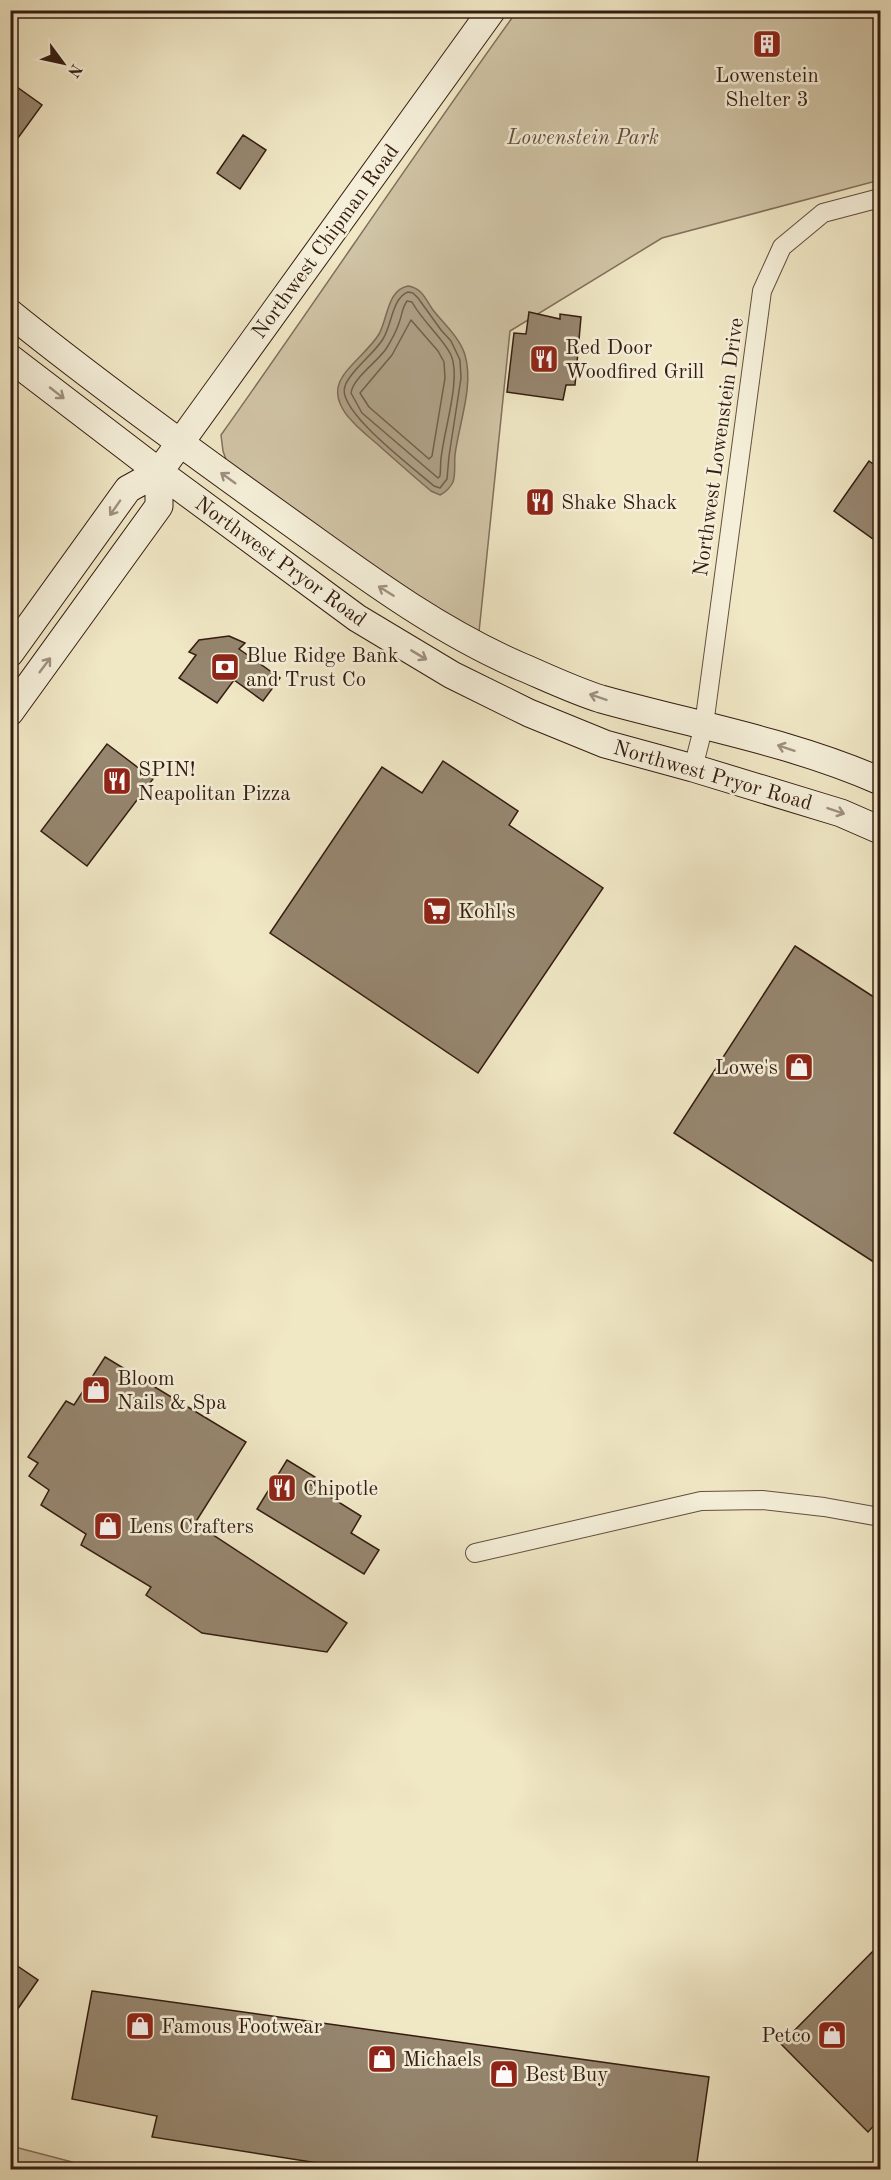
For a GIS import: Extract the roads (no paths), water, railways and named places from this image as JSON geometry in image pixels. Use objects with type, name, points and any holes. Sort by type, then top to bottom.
[{"type":"main road","name":"Northwest Chipman Road","points":[[10,652],[128,489],[159,472],[492,10]]},
{"type":"main road","name":"Northwest Pryor Road","points":[[10,314],[180,443],[376,584],[440,625],[519,666],[598,698],[774,744],[880,782]]},
{"type":"main road","name":"Northwest Pryor Road","points":[[10,358],[159,472],[357,618],[452,675],[529,713],[605,744],[841,813],[880,830]]},
{"type":"main road","points":[[10,712],[159,507],[159,472]]},
{"type":"street","name":"Northwest Lowenstein Drive","points":[[693,768],[704,725],[762,291],[782,247],[823,213],[880,198]]},
{"type":"street","points":[[475,1553],[701,1501],[762,1500],[824,1507],[880,1517]]},
{"type":"water","points":[[408,286],[420,292],[456,337],[463,349],[467,367],[467,392],[455,455],[454,479],[449,488],[440,495],[431,491],[358,427],[343,409],[338,394],[339,384],[346,372],[379,334],[392,299],[396,293]]},
{"type":"place","name":"Lowenstein Shelter 3","points":[[767,44]]},
{"type":"place","name":"Red Door Woodfired Grill","points":[[544,359]]},
{"type":"place","name":"Shake Shack","points":[[540,502]]},
{"type":"place","name":"Blue Ridge Bank and Trust Co","points":[[225,667]]},
{"type":"place","name":"SPIN! Neapolitan Pizza","points":[[117,781]]},
{"type":"place","name":"Kohl's","points":[[437,911]]},
{"type":"place","name":"Lowe's","points":[[799,1067]]},
{"type":"place","name":"Bloom Nails & Spa","points":[[96,1390]]},
{"type":"place","name":"Chipotle","points":[[282,1488]]},
{"type":"place","name":"Lens Crafters","points":[[108,1526]]},
{"type":"place","name":"Famous Footwear","points":[[140,2026]]},
{"type":"place","name":"Petco","points":[[832,2035]]},
{"type":"place","name":"Michaels","points":[[382,2059]]},
{"type":"place","name":"Best Buy","points":[[504,2074]]},
{"type":"park label","name":"Lowenstein Park","points":[[583,137]]}]
